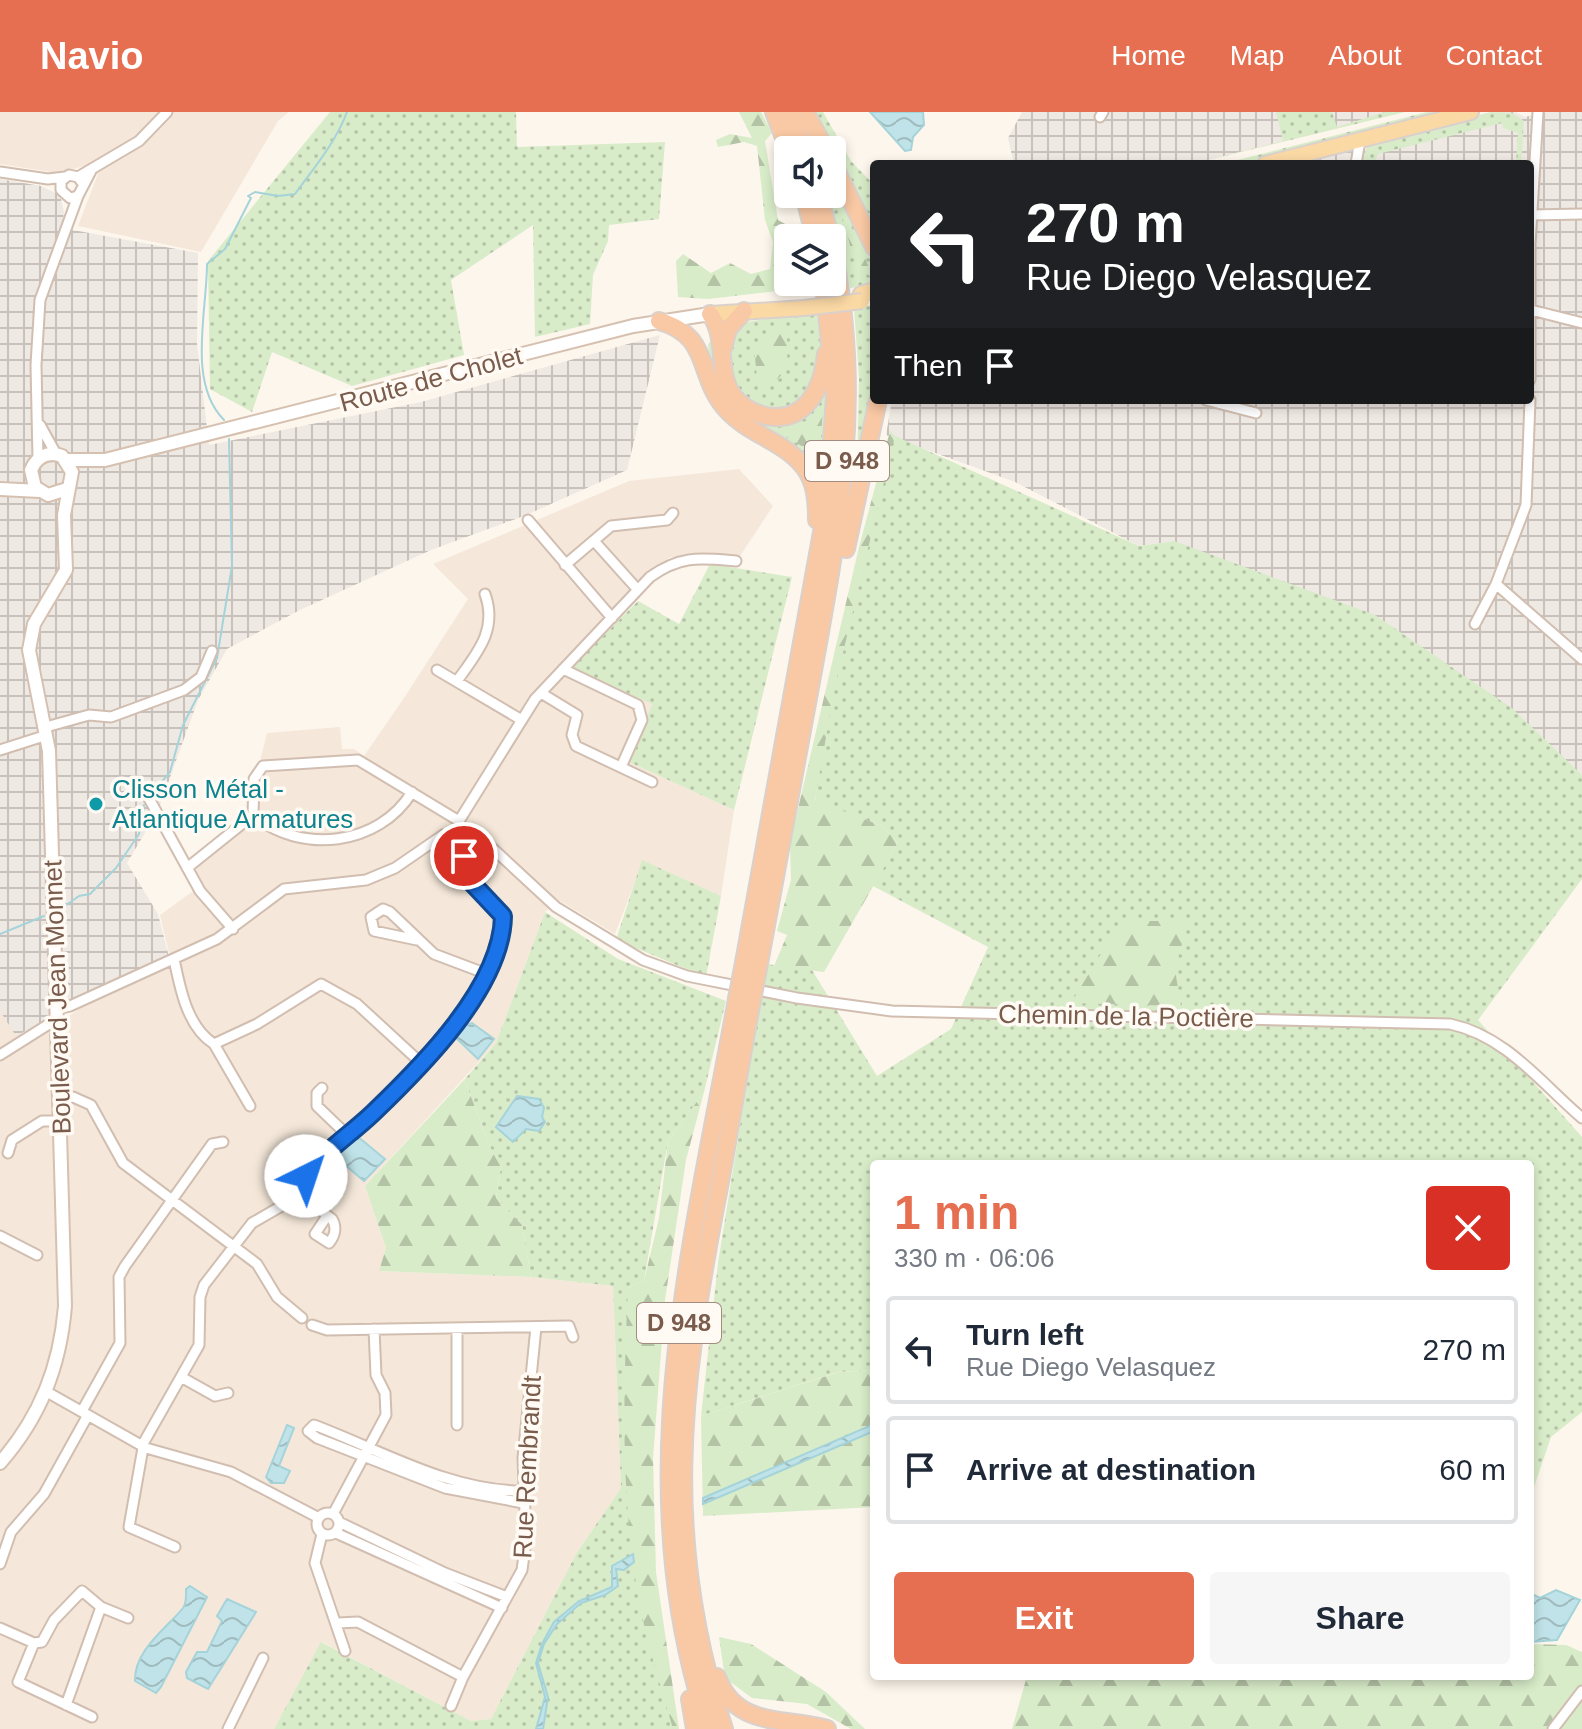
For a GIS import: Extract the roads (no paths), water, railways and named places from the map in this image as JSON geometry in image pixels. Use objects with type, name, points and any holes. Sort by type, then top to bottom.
[{"type":"highway","points":[[774,112],[783,136]]},
{"type":"highway","points":[[789,112],[799,136]]},
{"type":"highway","points":[[805,112],[818,136]]},
{"type":"highway","points":[[846,190],[870,239]]},
{"type":"highway","name":"D 948","points":[[751,968],[816,573],[834,434],[835,384],[826,296]]},
{"type":"highway","name":"D 948","points":[[709,1729],[687,1650],[669,1519],[670,1390],[683,1296],[812,674],[837,537],[848,442],[847,349],[839,296]]},
{"type":"highway","points":[[722,349],[728,329],[750,310]]},
{"type":"highway","points":[[710,314],[722,349],[724,375],[735,398],[757,414],[785,416],[800,411],[817,391],[824,370],[829,315]]},
{"type":"highway","points":[[702,357],[710,314]]},
{"type":"highway","points":[[659,321],[689,335],[702,357],[710,384],[726,410],[794,456],[812,481],[817,510],[816,573]]},
{"type":"highway","points":[[812,674],[835,601],[877,404]]},
{"type":"highway","name":"D 948","points":[[724,1729],[694,1609],[682,1499],[685,1390],[745,1000]]},
{"type":"highway","points":[[694,1609],[720,1685],[735,1706],[760,1719],[827,1729]]},
{"type":"highway","points":[[687,1650],[695,1729]]},
{"type":"main road","points":[[1281,160],[1471,112]]},
{"type":"main road","name":"Route de Cholet","points":[[0,489],[35,464],[61,457],[105,460],[659,321],[868,296]]},
{"type":"main road","points":[[61,457],[70,484]]},
{"type":"main road","name":"Route de Cholet","points":[[44,493],[70,484],[105,460]]},
{"type":"main road","points":[[35,464],[32,482],[44,493],[64,527]]},
{"type":"main road","name":"Boulevard Jean Monnet","points":[[0,1463],[30,1424],[47,1392],[59,1354],[65,1306],[46,731],[30,642],[34,624],[66,570],[64,527],[70,484]]},
{"type":"main road","points":[[0,489],[44,493]]},
{"type":"street","points":[[0,172],[62,182],[80,180],[148,133],[167,112]]},
{"type":"street","points":[[1528,112],[1537,128]]},
{"type":"street","points":[[1534,172],[1538,112]]},
{"type":"street","points":[[1357,160],[1360,140]]},
{"type":"street","points":[[35,464],[39,424],[36,389],[40,300],[78,196],[80,180]]},
{"type":"street","points":[[62,182],[71,214]]},
{"type":"street","points":[[66,196],[78,196]]},
{"type":"street","points":[[1534,215],[1582,214]]},
{"type":"street","points":[[1534,311],[1582,323]]},
{"type":"street","points":[[1221,404],[1256,413]]},
{"type":"street","points":[[1475,624],[1496,584],[1526,505],[1530,404]]},
{"type":"street","points":[[39,424],[61,457]]},
{"type":"street","points":[[565,565],[611,526],[667,520],[673,513]]},
{"type":"street","points":[[528,520],[612,618]]},
{"type":"street","points":[[595,542],[638,590]]},
{"type":"street","points":[[175,1547],[129,1527],[146,1448],[144,1442],[202,1335],[200,1297],[204,1285],[252,1223],[279,1209],[317,1161],[345,1133],[374,1112],[454,1026],[481,989],[487,974],[503,916],[471,882],[459,821],[520,719],[638,590],[670,563],[691,559],[736,561]]},
{"type":"street","points":[[1496,584],[1582,659]]},
{"type":"street","points":[[457,681],[487,637],[489,605],[485,594]]},
{"type":"street","points":[[0,750],[89,715],[111,717],[184,690],[201,677],[212,651]]},
{"type":"street","points":[[563,669],[638,705],[642,720],[621,767]]},
{"type":"street","points":[[437,670],[520,719]]},
{"type":"street","points":[[541,693],[577,715],[572,735],[576,746],[652,782]]},
{"type":"street","points":[[187,868],[253,815],[254,779],[263,766],[358,760],[459,821]]},
{"type":"street","points":[[253,815],[269,828],[306,840],[363,835],[392,818],[412,792]]},
{"type":"street","points":[[146,793],[200,891],[233,929]]},
{"type":"street","points":[[0,1055],[57,1014],[233,929],[284,889],[366,880],[395,868],[443,835],[459,833]]},
{"type":"street","name":"Chemin de la Poctière","points":[[459,833],[488,844],[556,907],[643,960],[687,976],[866,1010],[1450,1024],[1473,1029],[1507,1049],[1582,1118]]},
{"type":"street","points":[[417,940],[374,931],[371,917],[383,909],[390,912],[417,940],[455,964],[487,974]]},
{"type":"street","points":[[174,959],[188,1012],[206,1039],[214,1044],[250,1106]]},
{"type":"street","points":[[214,1044],[257,1024],[321,984],[357,1004],[420,1062]]},
{"type":"street","points":[[322,1088],[317,1093],[317,1106],[345,1133]]},
{"type":"street","points":[[60,1098],[73,1097],[91,1105],[123,1163],[257,1264],[277,1297],[302,1318]]},
{"type":"street","points":[[8,1153],[12,1140],[38,1123],[61,1121]]},
{"type":"street","points":[[0,1564],[11,1532],[44,1494],[120,1343],[119,1277],[212,1144],[223,1142]]},
{"type":"street","points":[[295,1191],[327,1216]]},
{"type":"street","points":[[0,1236],[37,1255]]},
{"type":"street","points":[[312,1325],[327,1330],[569,1326],[573,1337]]},
{"type":"street","name":"Rue Rembrandt","points":[[451,1706],[525,1559],[523,1491],[536,1327]]},
{"type":"street","points":[[457,1328],[457,1425]]},
{"type":"street","points":[[345,1651],[338,1623],[315,1563],[315,1551],[322,1534],[336,1523],[386,1415],[385,1393],[376,1375],[374,1329]]},
{"type":"street","points":[[181,1377],[215,1396],[228,1393]]},
{"type":"street","points":[[47,1392],[146,1448],[231,1472],[319,1518],[336,1523],[504,1602]]},
{"type":"street","points":[[523,1491],[476,1486],[444,1477],[314,1425],[308,1431],[364,1457],[445,1488],[523,1503]]},
{"type":"street","points":[[319,1518],[318,1528],[322,1534]]},
{"type":"street","points":[[0,1628],[34,1643],[42,1642],[54,1620],[82,1591],[101,1607],[128,1618]]},
{"type":"street","points":[[66,1705],[101,1607]]},
{"type":"street","points":[[338,1623],[358,1622],[463,1677]]},
{"type":"street","points":[[34,1643],[18,1682],[92,1717]]},
{"type":"street","points":[[228,1729],[263,1658]]},
{"type":"street","points":[[1553,1729],[1582,1691]]},
{"type":"water","points":[[870,112],[923,112],[924,125],[913,137],[911,150],[905,151]]},
{"type":"water","points":[[472,1023],[494,1039],[478,1059],[456,1038],[466,1025]]},
{"type":"water","points":[[517,1096],[539,1099],[544,1108],[542,1117],[545,1122],[539,1131],[526,1129],[513,1142],[496,1127]]},
{"type":"water","points":[[357,1136],[385,1159],[364,1181],[336,1157]]},
{"type":"water","points":[[287,1425],[294,1428],[279,1466],[290,1471],[284,1483],[271,1483],[266,1477]]},
{"type":"water","points":[[870,1426],[870,1433],[703,1504],[703,1498]]},
{"type":"water","points":[[633,1554],[634,1562],[624,1570],[616,1569],[618,1586],[605,1595],[581,1603],[557,1624],[544,1644],[538,1663],[548,1697],[543,1729],[536,1729],[545,1697],[536,1663],[542,1644],[554,1622],[579,1601],[612,1587],[612,1566]]},
{"type":"water","points":[[190,1586],[207,1597],[156,1693],[135,1681],[136,1670],[153,1640],[183,1608],[186,1589]]},
{"type":"water","points":[[1556,1590],[1580,1600],[1557,1640],[1534,1642],[1534,1595],[1540,1598]]},
{"type":"water","points":[[227,1599],[256,1612],[208,1689],[187,1678],[186,1672],[197,1652],[207,1652],[222,1621],[217,1616]]},
{"type":"waterway","points":[[224,420],[213,405],[202,367],[207,264],[225,249],[251,198],[248,196],[255,192],[278,196],[295,194],[331,144],[347,112]]},
{"type":"waterway","points":[[152,793],[170,772],[183,725],[217,658],[232,566],[229,439]]},
{"type":"waterway","points":[[65,906],[79,896],[90,894],[116,868],[139,834],[144,805]]},
{"type":"waterway","points":[[0,934],[44,916]]},
{"type":"place","name":"Clisson Métal - Atlantique Armatures","points":[[96,804]]}]
